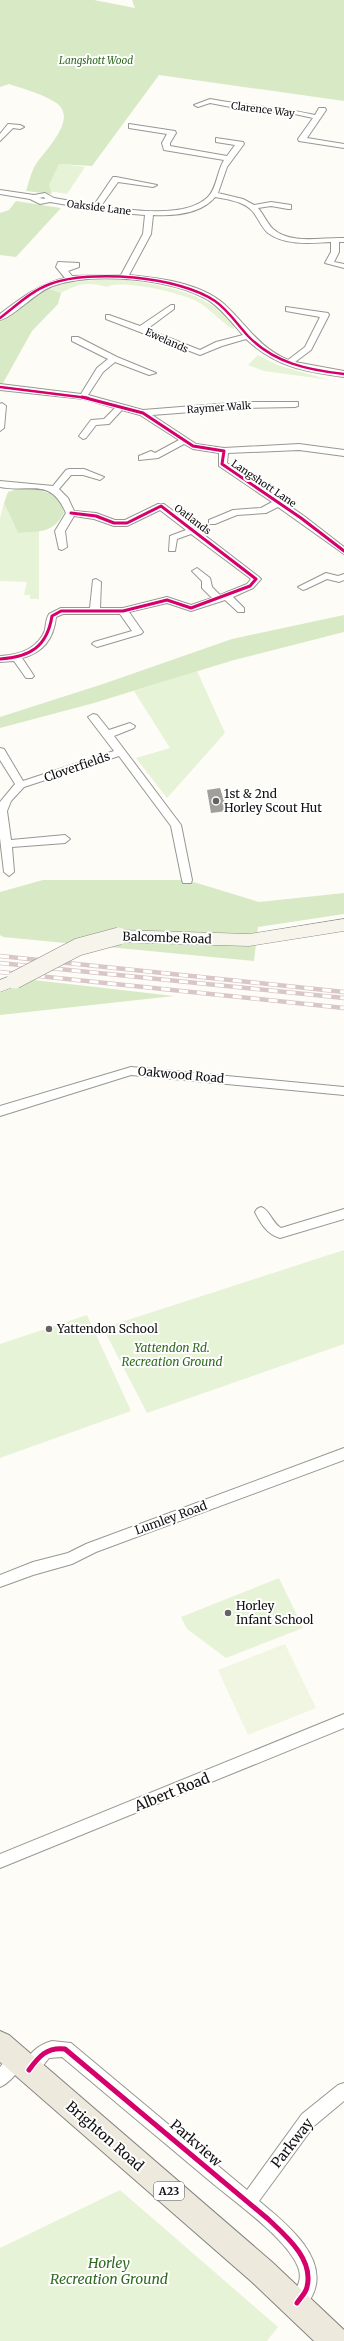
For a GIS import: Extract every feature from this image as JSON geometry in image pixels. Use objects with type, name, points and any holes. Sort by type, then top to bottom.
[{"type":"main road","name":"Balcombe Road","points":[[0,986],[15,980],[78,947],[119,936],[249,940],[344,925]]},
{"type":"main road","name":"Brighton Road","points":[[12,2063],[297,2303],[335,2341]]},
{"type":"street","name":"Clarence Way","points":[[198,105],[208,97],[236,106],[290,111],[316,117]]},
{"type":"street","name":"Clarence Way","points":[[322,110],[300,142],[344,146]]},
{"type":"street","points":[[141,120],[134,126],[173,131],[166,143],[167,148],[229,159]]},
{"type":"street","points":[[0,125],[20,127]]},
{"type":"street","points":[[0,139],[10,126]]},
{"type":"street","points":[[219,140],[240,144],[222,171],[214,195],[238,200],[253,207],[268,230],[278,236],[292,240],[344,240]]},
{"type":"street","points":[[96,207],[116,179],[153,185]]},
{"type":"street","name":"Oakside Lane","points":[[0,192],[34,197],[40,202],[50,200],[96,207],[149,212],[177,212],[198,207],[206,203],[214,195]]},
{"type":"street","points":[[253,207],[271,204],[288,207]]},
{"type":"street","points":[[124,277],[147,234],[149,212]]},
{"type":"street","points":[[335,240],[335,252],[329,263],[344,266]]},
{"type":"street","points":[[64,270],[70,279]]},
{"type":"street","points":[[0,318],[35,291],[70,279],[124,277],[171,285],[209,298],[231,313],[248,336],[265,351],[288,364],[313,370],[344,374]]},
{"type":"street","points":[[142,328],[171,307]]},
{"type":"street","points":[[288,364],[308,348],[325,315],[289,308]]},
{"type":"street","name":"Ewelands","points":[[109,317],[142,328],[200,353],[219,344],[248,336]]},
{"type":"street","points":[[75,339],[114,359],[152,373]]},
{"type":"street","points":[[83,397],[100,370],[114,359]]},
{"type":"street","name":"Langshott Lane","points":[[0,387],[83,397],[143,413],[193,446],[224,451],[222,464],[344,551]]},
{"type":"street","name":"Raymer Walk","points":[[143,413],[244,405],[295,404]]},
{"type":"street","points":[[0,428],[2,406]]},
{"type":"street","points":[[83,436],[94,422],[106,422],[120,407]]},
{"type":"street","points":[[142,458],[152,454],[155,456],[184,441]]},
{"type":"street","points":[[224,451],[283,446],[314,447],[344,453]]},
{"type":"street","points":[[54,490],[69,472],[84,472],[100,477]]},
{"type":"street","points":[[0,484],[32,485],[54,490],[64,495],[71,513],[60,531],[62,547]]},
{"type":"street","points":[[212,522],[236,512],[262,511],[278,503]]},
{"type":"street","name":"Oatlands","points":[[71,513],[96,516],[114,523],[127,523],[161,506],[253,575],[256,579],[254,583],[223,598]]},
{"type":"street","points":[[172,550],[173,538],[193,530]]},
{"type":"street","points":[[197,571],[207,580],[207,588],[241,610]]},
{"type":"street","points":[[302,587],[326,576],[340,579],[344,577]]},
{"type":"street","points":[[95,611],[96,582]]},
{"type":"street","points":[[0,659],[17,658],[32,651],[44,642],[49,632],[54,613],[123,611],[167,600],[191,608],[223,598]]},
{"type":"street","points":[[97,644],[138,632],[123,611]]},
{"type":"street","points":[[17,658],[30,676]]},
{"type":"street","points":[[93,717],[121,752]]},
{"type":"street","points":[[106,735],[130,726]]},
{"type":"street","points":[[0,751],[20,785],[6,800],[2,811],[9,872]]},
{"type":"street","name":"Cloverfields","points":[[20,785],[121,752],[176,825],[187,880]]},
{"type":"street","points":[[6,844],[64,839]]},
{"type":"street","name":"Oakwood Road","points":[[0,1111],[131,1071],[344,1091]]},
{"type":"street","points":[[261,1212],[271,1228],[280,1234],[344,1214]]},
{"type":"street","name":"Lumley Road","points":[[0,1581],[38,1567],[50,1566],[80,1556],[91,1548],[344,1454]]},
{"type":"street","name":"Albert Road","points":[[0,1861],[344,1721]]},
{"type":"street","name":"Parkview","points":[[12,2063],[54,2047],[65,2049],[248,2202],[275,2227],[307,2262],[309,2275],[307,2288],[297,2303]]},
{"type":"street","name":"Parkway","points":[[248,2202],[308,2120],[344,2091]]},
{"type":"green space","name":"Langshott Wood","points":[[0,0],[94,0],[135,8],[132,0],[344,0],[344,101],[159,75],[92,166],[59,164],[49,185],[52,194],[26,191],[34,167],[58,134],[64,116],[62,109],[55,102],[33,92],[9,84],[0,87]]},
{"type":"green space","points":[[53,163],[85,167],[67,194],[36,189]]},
{"type":"green space","points":[[16,201],[61,208],[16,257],[0,255],[0,213],[9,210]]},
{"type":"green space","points":[[112,278],[179,290],[209,303],[223,313],[235,326],[233,329],[228,326],[196,301],[178,294],[151,288],[125,285],[114,285],[107,287],[94,284],[83,284],[72,287],[61,293],[49,289],[66,283]]},
{"type":"green space","points":[[49,289],[61,293],[58,304],[32,331],[3,383],[0,383],[0,322],[28,301]]},
{"type":"green space","points":[[258,355],[277,365],[330,380],[264,371],[248,365]]},
{"type":"green space","points":[[18,489],[38,490],[59,496],[64,513],[55,525],[50,528],[39,531],[18,533],[4,503],[8,492]]},
{"type":"green space","points":[[4,503],[18,533],[39,531],[39,599],[30,599],[30,595],[24,595],[27,582],[0,581],[0,518]]},
{"type":"green space","points":[[344,615],[344,632],[234,660],[94,703],[0,728],[0,717],[103,684],[232,639]]},
{"type":"green space","points":[[197,671],[225,733],[167,798],[136,758],[170,748],[134,691]]},
{"type":"green space","points":[[43,880],[187,880],[259,902],[344,893],[344,914],[258,927],[254,961],[3,937],[0,935],[0,892]]},
{"type":"green space","points":[[34,980],[174,996],[0,1015],[0,993]]},
{"type":"green space","name":"Yattendon Rd. Recreation Ground","points":[[344,1250],[344,1344],[147,1413],[103,1328]]},
{"type":"green space","name":"Yattendon School","points":[[87,1315],[131,1411],[0,1458],[0,1344]]},
{"type":"green space","points":[[279,1578],[303,1628],[226,1658],[187,1629],[181,1617]]},
{"type":"green space","points":[[285,1644],[316,1708],[248,1735],[218,1670]]},
{"type":"green space","name":"Horley Recreation Ground","points":[[120,2190],[278,2327],[267,2341],[0,2341],[0,2248]]},
{"type":"building","name":"1st & 2nd Horley Scout Hut","points":[[220,788],[227,811],[211,813],[207,790]]},
{"type":"railway","points":[[0,956],[344,992]]},
{"type":"railway","points":[[0,963],[344,998]]},
{"type":"railway","points":[[0,972],[344,1008]]},
{"type":"cycle path","points":[[0,318],[36,291],[50,284],[66,279],[108,277],[154,281],[175,285],[210,298],[226,311],[258,346],[280,359],[305,368],[344,374]]},
{"type":"cycle path","points":[[0,387],[85,397],[143,413],[193,446],[224,451],[222,464],[301,518],[344,551]]},
{"type":"cycle path","points":[[0,659],[7,659],[22,655],[36,649],[46,638],[50,629],[52,616],[61,611],[123,611],[167,600],[191,608],[227,596],[250,586],[256,579],[161,506],[127,523],[114,523],[96,516],[71,513]]},
{"type":"cycle path","points":[[29,2070],[44,2052],[52,2048],[65,2049],[268,2219],[290,2240],[299,2252],[305,2264],[308,2276],[307,2288],[297,2303]]},
{"type":"place","name":"1st & 2nd Horley Scout Hut","points":[[216,801]]},
{"type":"place","name":"Yattendon School","points":[[49,1329]]},
{"type":"place","name":"Horley Infant School","points":[[228,1613]]}]
